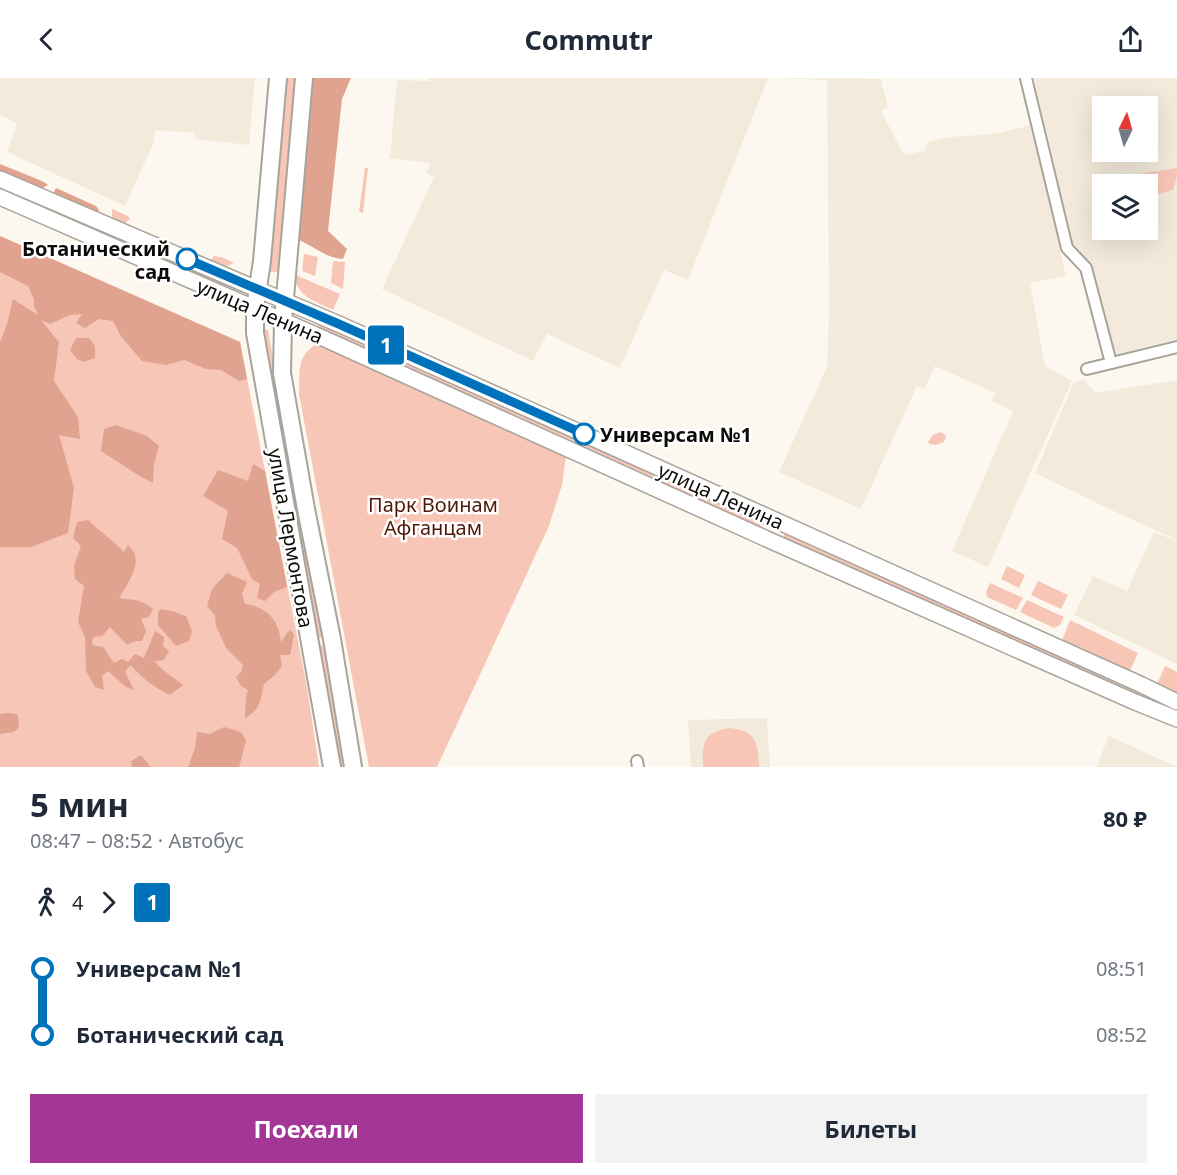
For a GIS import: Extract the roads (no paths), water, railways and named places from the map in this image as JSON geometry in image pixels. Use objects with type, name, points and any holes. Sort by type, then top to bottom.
[{"type":"main road","name":"улица Лермонтова","points":[[278,78],[264,239],[255,308],[255,333],[332,767]]},
{"type":"main road","name":"улица Лермонтова","points":[[304,78],[281,362],[353,767]]},
{"type":"main road","name":"улица Ленина","points":[[0,179],[258,289],[1113,671],[1177,702]]},
{"type":"main road","name":"улица Ленина","points":[[0,197],[255,308],[779,544],[1177,719]]},
{"type":"main road","points":[[310,644],[332,639]]},
{"type":"street","points":[[1026,78],[1067,248],[1086,268],[1111,363]]},
{"type":"street","points":[[1087,369],[1177,348]]},
{"type":"place","name":"Ботанический сад","points":[[187,259]]},
{"type":"place","name":"Универсам №1","points":[[584,434]]},
{"type":"park label","name":"Парк Воинам Афганцам","points":[[433,516]]}]
